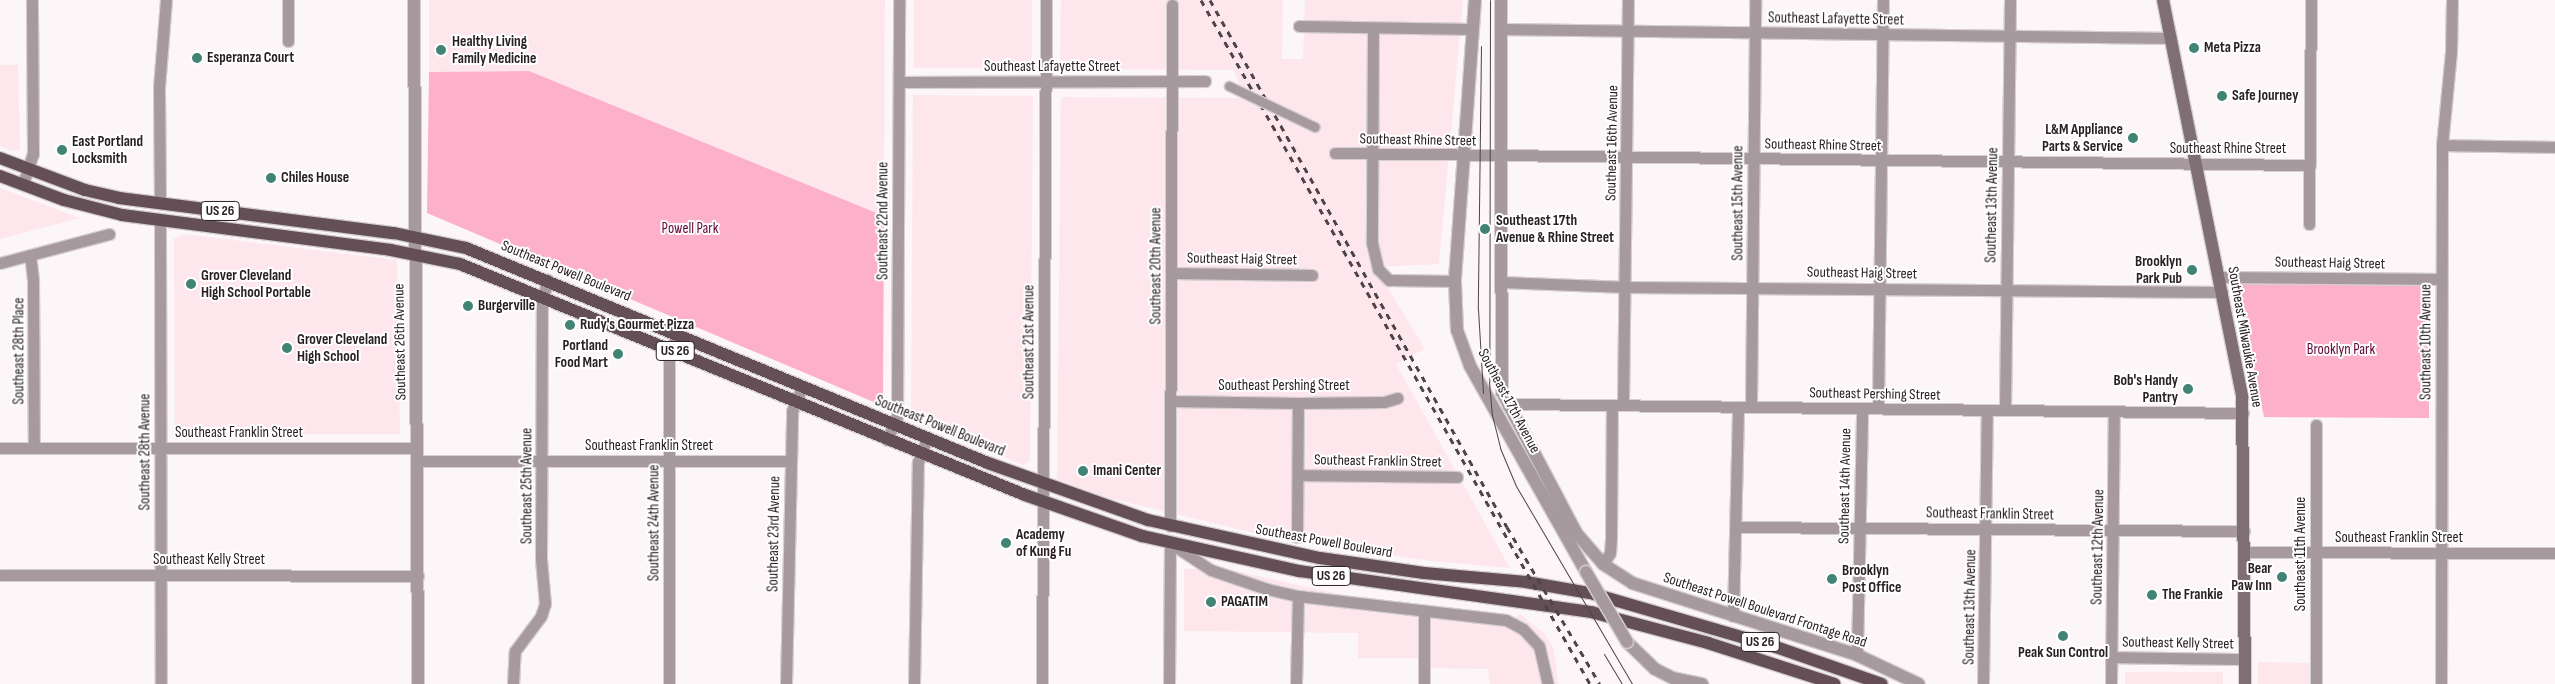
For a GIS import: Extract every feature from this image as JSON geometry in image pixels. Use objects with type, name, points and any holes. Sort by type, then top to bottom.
[{"type":"main road","name":"Southeast Milwaukie Avenue","points":[[2163,0],[2222,292],[2243,413],[2245,684]]},
{"type":"main road","name":"Southeast Powell Boulevard","points":[[0,158],[102,195],[414,236],[475,251],[1044,485],[1170,526],[1320,558],[1424,573],[1526,582],[1590,593],[1773,646],[1882,684]]},
{"type":"main road","name":"Southeast Powell Boulevard","points":[[0,176],[96,209],[160,220],[414,254],[468,266],[1044,503],[1170,543],[1299,571],[1591,612],[1689,637],[1835,684]]},
{"type":"street","points":[[23,184],[34,154],[32,0]]},
{"type":"street","points":[[160,203],[159,87],[166,0]]},
{"type":"street","points":[[288,0],[288,41]]},
{"type":"street","name":"Southeast 26th Avenue","points":[[414,0],[418,684]]},
{"type":"street","name":"Southeast 22nd Avenue","points":[[888,440],[897,416],[898,0]]},
{"type":"street","name":"Southeast 21st Avenue","points":[[1042,684],[1046,0]]},
{"type":"street","name":"Southeast 17th Avenue","points":[[1475,0],[1471,29],[1455,281],[1457,330],[1470,366],[1627,642],[1645,661],[1664,674],[1702,684]]},
{"type":"street","name":"Southeast 17th Avenue","points":[[1501,0],[1503,157],[1501,385],[1508,406],[1577,534],[1603,564]]},
{"type":"street","name":"Southeast 16th Avenue","points":[[1603,564],[1610,553],[1625,286],[1628,0]]},
{"type":"street","name":"Southeast 15th Avenue","points":[[1750,407],[1755,0]]},
{"type":"street","points":[[1878,408],[1883,0]]},
{"type":"street","name":"Southeast 13th Avenue","points":[[2006,410],[2010,0]]},
{"type":"street","points":[[2309,224],[2311,0]]},
{"type":"street","name":"Southeast 10th Avenue","points":[[2441,684],[2442,145],[2451,52],[2452,0]]},
{"type":"street","name":"Southeast 20th Avenue","points":[[1170,526],[1172,6]]},
{"type":"street","points":[[1299,26],[1471,29]]},
{"type":"street","points":[[1373,28],[1372,243],[1380,273],[1389,280],[1455,281]]},
{"type":"street","name":"Southeast Lafayette Street","points":[[1500,29],[2171,38]]},
{"type":"street","name":"Southeast Lafayette Street","points":[[899,82],[1205,81]]},
{"type":"street","points":[[1229,86],[1315,127]]},
{"type":"street","points":[[2442,145],[2555,147]]},
{"type":"street","name":"Southeast Rhine Street","points":[[1335,153],[1627,159],[2310,165]]},
{"type":"street","name":"Southeast 28th Avenue","points":[[160,220],[161,684]]},
{"type":"street","points":[[0,263],[109,234]]},
{"type":"street","name":"Southeast 28th Place","points":[[30,255],[34,281],[34,448]]},
{"type":"street","name":"Southeast Haig Street","points":[[1171,273],[1312,275]]},
{"type":"street","name":"Southeast Haig Street","points":[[2219,277],[2442,279]]},
{"type":"street","name":"Southeast 25th Avenue","points":[[513,684],[514,651],[541,616],[545,604],[542,461],[542,296],[547,280]]},
{"type":"street","name":"Southeast Haig Street","points":[[1501,282],[1625,286],[2222,292]]},
{"type":"street","name":"Southeast 24th Avenue","points":[[669,684],[671,350],[677,334]]},
{"type":"street","name":"Southeast 23rd Avenue","points":[[786,684],[792,411],[802,386]]},
{"type":"street","name":"Southeast Pershing Street","points":[[1171,401],[1384,402],[1397,398]]},
{"type":"street","points":[[1297,537],[1298,403]]},
{"type":"street","name":"Southeast Pershing Street","points":[[1508,406],[1878,408],[2243,413]]},
{"type":"street","points":[[1733,616],[1738,407]]},
{"type":"street","name":"Southeast 14th Avenue","points":[[1857,655],[1862,408]]},
{"type":"street","name":"Southeast 13th Avenue","points":[[1983,684],[1987,410]]},
{"type":"street","name":"Southeast 12th Avenue","points":[[2111,684],[2114,411]]},
{"type":"street","name":"Southeast 11th Avenue","points":[[2316,425],[2316,684]]},
{"type":"street","points":[[914,684],[918,462],[927,438]]},
{"type":"street","name":"Southeast Franklin Street","points":[[0,448],[160,448],[417,455],[542,461],[791,461]]},
{"type":"street","name":"Southeast Franklin Street","points":[[1298,475],[1457,478]]},
{"type":"street","name":"Southeast Franklin Street","points":[[1736,527],[2244,532]]},
{"type":"street","points":[[1170,543],[1211,570],[1243,583],[1298,596],[1424,612],[1495,618],[1517,625],[1534,640],[1545,663],[1548,684]]},
{"type":"street","points":[[1169,684],[1170,543]]},
{"type":"street","name":"Southeast Franklin Street","points":[[2244,552],[2555,553]]},
{"type":"street","name":"Southeast Powell Boulevard Frontage Road","points":[[1603,564],[1639,586],[1857,655],[1919,684]]},
{"type":"street","name":"Southeast Kelly Street","points":[[0,575],[418,576]]},
{"type":"street","points":[[1296,684],[1298,596]]},
{"type":"street","points":[[1424,612],[1424,684]]},
{"type":"street","name":"Southeast Kelly Street","points":[[2111,657],[2245,659]]},
{"type":"shaded area","points":[[429,0],[885,0],[884,216],[529,71],[429,72]]},
{"type":"shaded area","points":[[914,0],[1032,0],[1032,68],[914,68]]},
{"type":"shaded area","points":[[1061,0],[1283,0],[1282,59],[1303,59],[1305,0],[1463,0],[1439,264],[1375,267],[1425,349],[1396,364],[1510,568],[1431,561],[1283,540],[1105,497],[1057,479],[1061,97],[1247,98],[1233,70],[1060,69]]},
{"type":"shaded area","points":[[0,65],[18,65],[20,149],[13,151],[0,146]]},
{"type":"shaded area","points":[[913,95],[1033,96],[1030,460],[1024,465],[911,421]]},
{"type":"shaded area","points":[[0,188],[80,218],[0,239]]},
{"type":"shaded area","name":"Grover Cleveland High School","points":[[183,234],[397,260],[400,434],[175,434],[174,239]]},
{"type":"shaded area","points":[[1184,569],[1227,569],[1338,594],[1516,617],[1520,614],[1544,633],[1553,647],[1559,684],[1490,684],[1488,669],[1421,668],[1421,658],[1358,658],[1358,633],[1184,631]]},
{"type":"shaded area","points":[[2258,662],[2311,663],[2311,684],[2258,684]]},
{"type":"shaded area","points":[[2125,672],[2223,672],[2223,684],[2125,684]]},
{"type":"green space","name":"Powell Park","points":[[529,71],[884,216],[883,406],[427,213],[429,72]]},
{"type":"green space","name":"Brooklyn Park","points":[[2235,281],[2429,284],[2429,418],[2264,417]]},
{"type":"tram line","points":[[1490,0],[1489,382],[1492,415],[1500,448],[1516,486],[1632,684]]},
{"type":"tram line","points":[[1481,46],[1478,309],[1483,393]]},
{"type":"tram line","points":[[1604,654],[1622,684]]},
{"type":"railway","points":[[1201,0],[1590,684]]},
{"type":"railway","points":[[1210,0],[1507,527],[1600,684]]},
{"type":"place","name":"Meta Pizza","points":[[2194,48]]},
{"type":"place","name":"Healthy Living Family Medicine","points":[[441,50]]},
{"type":"place","name":"Esperanza Court","points":[[197,58]]},
{"type":"place","name":"Safe Journey","points":[[2222,96]]},
{"type":"place","name":"L&M Appliance Parts & Service","points":[[2133,138]]},
{"type":"place","name":"East Portland Locksmith","points":[[62,150]]},
{"type":"place","name":"Chiles House","points":[[271,178]]},
{"type":"place","name":"Southeast 17th Avenue & Rhine Street","points":[[1485,229]]},
{"type":"place","name":"Brooklyn Park Pub","points":[[2192,270]]},
{"type":"place","name":"Grover Cleveland High School Portable","points":[[191,284]]},
{"type":"place","name":"Burgerville","points":[[468,306]]},
{"type":"place","name":"Rudy's Gourmet Pizza","points":[[570,325]]},
{"type":"place","name":"Grover Cleveland High School","points":[[287,348]]},
{"type":"place","name":"Portland Food Mart","points":[[618,354]]},
{"type":"place","name":"Bob's Handy Pantry","points":[[2188,389]]},
{"type":"place","name":"Imani Center","points":[[1083,471]]},
{"type":"place","name":"Academy of Kung Fu","points":[[1006,543]]},
{"type":"place","name":"Bear Paw Inn","points":[[2282,577]]},
{"type":"place","name":"Brooklyn Post Office","points":[[1832,579]]},
{"type":"place","name":"The Frankie","points":[[2152,595]]},
{"type":"place","name":"PAGATIM","points":[[1211,602]]},
{"type":"place","name":"Peak Sun Control","points":[[2063,636]]}]
